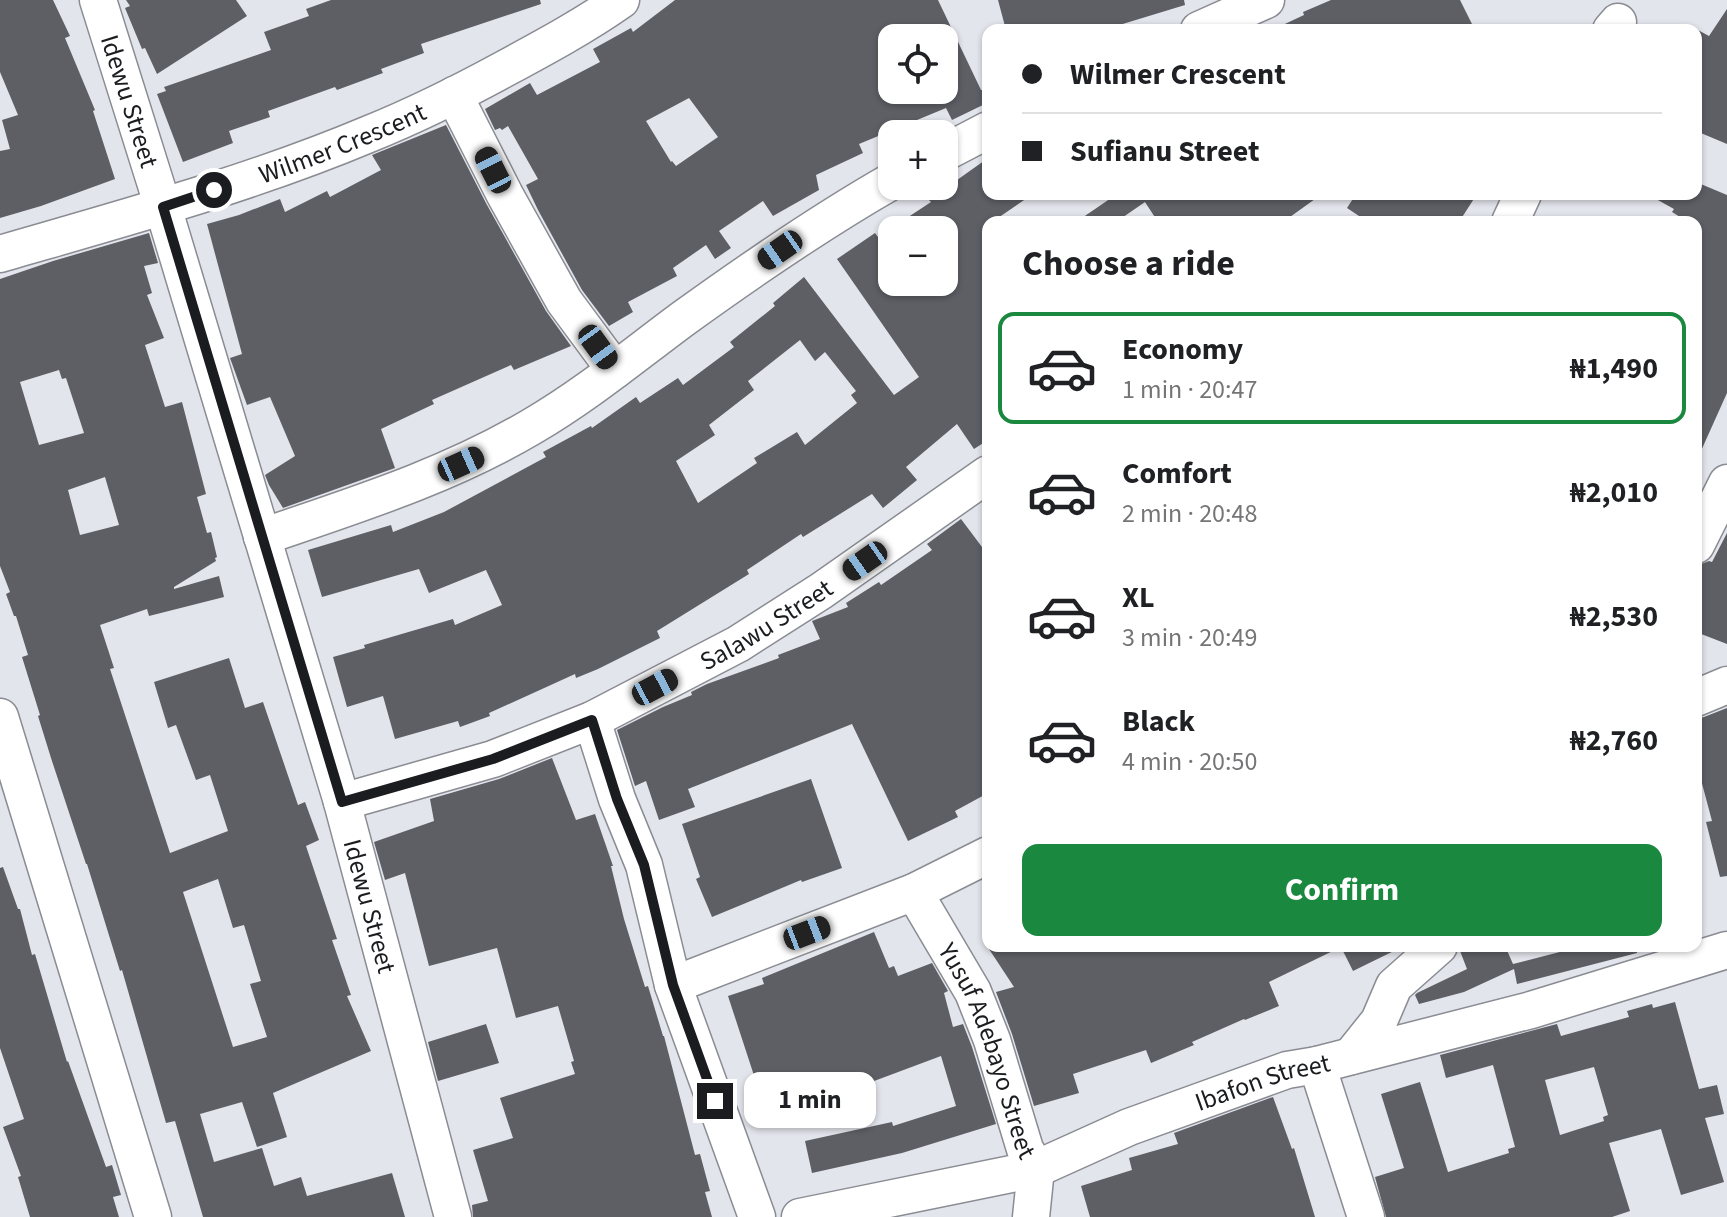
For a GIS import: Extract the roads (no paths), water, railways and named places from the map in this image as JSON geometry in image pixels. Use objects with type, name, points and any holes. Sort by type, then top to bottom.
[{"type":"street","name":"Idewu Street","points":[[98,0],[342,802],[453,1217]]},
{"type":"street","points":[[1212,24],[1266,0]]},
{"type":"street","name":"Wilmer Crescent","points":[[0,254],[163,207],[370,134],[560,40],[614,2]]},
{"type":"street","points":[[454,95],[564,301],[615,370]]},
{"type":"street","points":[[958,146],[982,133]]},
{"type":"street","points":[[262,537],[413,485],[485,454],[593,387],[683,318],[780,250],[878,189]]},
{"type":"street","name":"Salawu Street","points":[[342,802],[493,759],[592,720],[738,644],[821,591],[982,478]]},
{"type":"street","points":[[1702,533],[1727,483]]},
{"type":"street","points":[[1702,695],[1727,685]]},
{"type":"street","points":[[0,717],[153,1217]]},
{"type":"street","points":[[592,720],[617,799],[644,865],[673,985],[757,1217]]},
{"type":"street","points":[[673,985],[914,892],[982,858]]},
{"type":"street","name":"Yusuf Adebayo Street","points":[[914,892],[973,992],[992,1040],[1025,1149],[1036,1169],[1031,1217]]},
{"type":"street","name":"Ibafon Street","points":[[800,1217],[1036,1169],[1142,1122],[1287,1070],[1334,1061],[1531,1010],[1727,950]]},
{"type":"street","points":[[1366,1217],[1334,1061],[1379,1021],[1394,986],[1432,952]]}]
